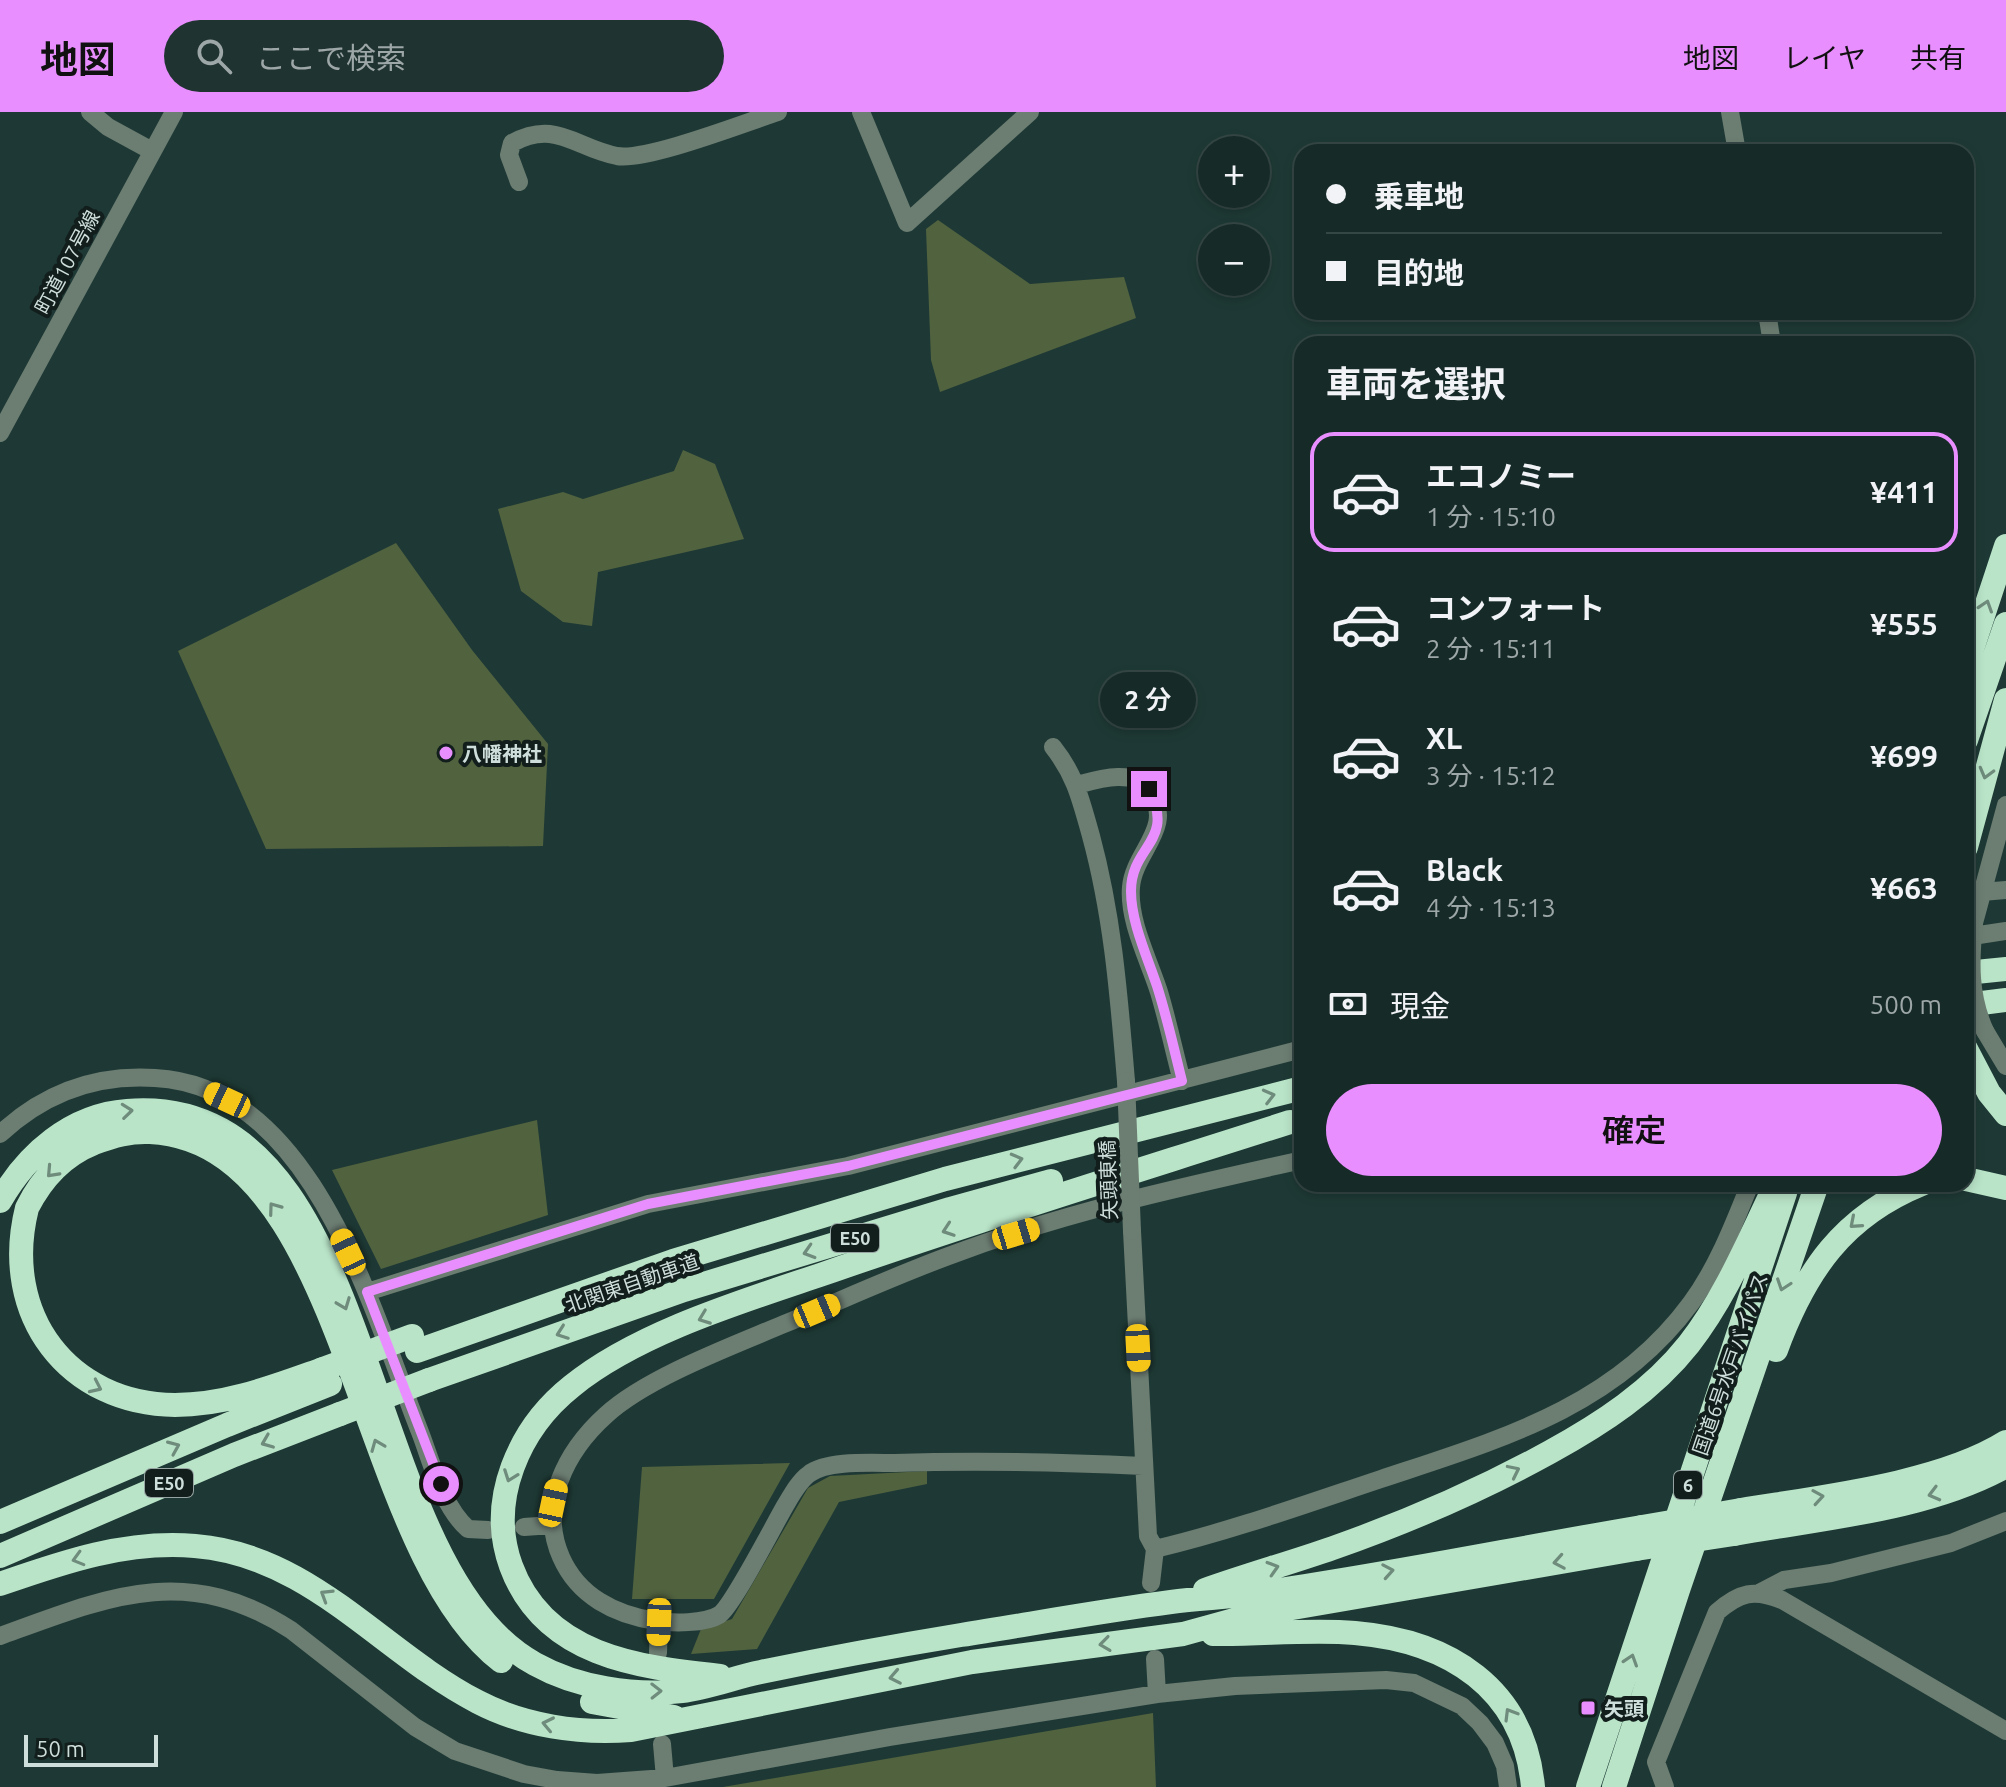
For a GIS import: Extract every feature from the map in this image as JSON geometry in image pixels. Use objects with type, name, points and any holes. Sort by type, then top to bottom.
[{"type":"highway","points":[[1974,643],[2006,546]]},
{"type":"highway","points":[[1974,717],[2006,624]]},
{"type":"highway","points":[[1974,818],[2006,700]]},
{"type":"highway","points":[[1974,972],[2006,969]]},
{"type":"highway","points":[[1974,1004],[2006,1000]]},
{"type":"highway","points":[[1974,1064],[1989,1093],[2006,1114]]},
{"type":"highway","name":"北関東自動車道","points":[[0,1522],[227,1425],[326,1376],[414,1343],[945,1179],[1294,1090]]},
{"type":"highway","points":[[0,1201],[12,1180],[48,1142],[93,1118],[118,1112],[144,1109],[173,1111],[196,1117],[244,1145],[266,1167],[303,1215],[333,1276],[431,1531],[473,1609],[511,1648],[534,1664],[583,1684],[634,1691],[684,1691],[846,1654],[1173,1602],[1250,1595],[1738,1522],[1892,1505],[1960,1487],[2006,1466]]},
{"type":"highway","name":"北関東自動車道","points":[[0,1556],[234,1455],[429,1380],[684,1290],[936,1213],[1117,1163],[1294,1121]]},
{"type":"highway","points":[[735,1677],[621,1661],[562,1633],[532,1604],[518,1583],[510,1563],[503,1505],[516,1459],[543,1412],[596,1368],[656,1336],[781,1288],[959,1226],[1294,1122]]},
{"type":"highway","points":[[326,1376],[215,1402],[176,1405],[117,1397],[63,1370],[30,1331],[21,1310],[12,1265],[21,1221],[31,1200],[44,1180],[80,1149],[125,1133],[172,1135],[213,1150],[229,1161],[263,1193],[304,1257],[418,1546],[458,1615],[497,1657],[524,1677],[562,1694],[680,1718]]},
{"type":"highway","points":[[1974,1181],[2006,1188]]},
{"type":"highway","points":[[1173,1602],[1399,1523],[1523,1467],[1612,1415],[1646,1389],[1688,1346],[1734,1275],[1772,1192]]},
{"type":"highway","name":"国道6号水戸バイパス","points":[[1588,1787],[1786,1192]]},
{"type":"highway","name":"国道6号水戸バイパス","points":[[1614,1787],[1814,1192]]},
{"type":"highway","points":[[1678,1590],[1702,1549],[1778,1344],[1812,1275],[1841,1236],[1858,1220],[1876,1206],[1905,1192]]},
{"type":"highway","points":[[1738,1522],[1947,1468],[1990,1452],[2006,1442]]},
{"type":"highway","points":[[1183,1634],[1252,1615],[1639,1538]]},
{"type":"highway","points":[[0,1584],[100,1553],[137,1546],[197,1546],[227,1550],[273,1567],[329,1596],[448,1685],[500,1712],[551,1726],[586,1731],[631,1730],[972,1662],[1183,1634],[1354,1633],[1418,1645],[1446,1656],[1479,1678],[1505,1705],[1530,1757],[1533,1787]]},
{"type":"street","points":[[90,112],[108,127],[152,151]]},
{"type":"street","name":"町道107号線","points":[[0,433],[174,112]]},
{"type":"street","points":[[519,182],[509,155],[512,143],[524,137],[550,132],[620,157],[694,140],[778,112]]},
{"type":"street","points":[[866,114],[907,223],[1030,112]]},
{"type":"street","points":[[1730,112],[1736,144]]},
{"type":"street","name":"矢頭東橋","points":[[1053,747],[1069,767],[1077,785],[1097,860],[1114,946],[1126,1081],[1143,1466],[1148,1536],[1155,1549],[1151,1583]]},
{"type":"street","points":[[1077,785],[1115,778],[1137,779],[1149,789],[1156,802],[1159,818],[1155,837],[1133,871],[1131,891],[1133,912],[1182,1081]]},
{"type":"street","points":[[1974,917],[2006,805]]},
{"type":"street","points":[[1982,892],[2006,890]]},
{"type":"street","points":[[1974,930],[2006,931]]},
{"type":"street","points":[[1974,1002],[1985,1031],[2005,1064]]},
{"type":"street","points":[[367,1292],[648,1204],[848,1166],[1294,1051]]},
{"type":"street","points":[[0,1134],[40,1101],[72,1087],[132,1076],[168,1078],[199,1087],[255,1118],[279,1141],[320,1197],[367,1292],[457,1519],[468,1529],[488,1530]]},
{"type":"street","points":[[1143,1466],[999,1460],[836,1464],[809,1473],[767,1536],[728,1607],[718,1617],[701,1620],[659,1622],[603,1604],[574,1581],[554,1540],[552,1525],[559,1479],[587,1435],[624,1401],[666,1377],[734,1345],[955,1253],[1115,1203],[1294,1162]]},
{"type":"street","points":[[1155,1549],[1239,1526],[1429,1463],[1551,1417],[1590,1397],[1655,1345],[1692,1302],[1724,1244],[1747,1192]]},
{"type":"street","points":[[1665,1787],[1656,1762],[1717,1612],[1730,1600],[1761,1592],[1784,1580],[1831,1573],[1951,1543],[2006,1521]]},
{"type":"street","points":[[524,1527],[552,1525]]},
{"type":"street","points":[[0,1636],[109,1599],[174,1590],[227,1598],[270,1616],[318,1649],[415,1727],[455,1751],[524,1774],[597,1783],[665,1778],[890,1737],[1157,1694],[1235,1686],[1386,1680],[1414,1683],[1462,1706],[1495,1743],[1505,1766],[1508,1787]]},
{"type":"street","points":[[1761,1592],[1782,1600],[2006,1731]]},
{"type":"street","points":[[658,1653],[659,1622]]},
{"type":"street","points":[[1155,1659],[1157,1694]]},
{"type":"street","points":[[662,1744],[665,1778]]},
{"type":"green space","points":[[938,220],[1030,284],[1124,277],[1136,318],[940,392],[931,360],[926,229]]},
{"type":"green space","points":[[683,450],[715,464],[744,539],[598,572],[592,626],[563,622],[521,591],[498,509],[563,492],[583,499],[674,471]]},
{"type":"green space","points":[[396,543],[472,650],[548,744],[543,846],[266,849],[178,651]]},
{"type":"green space","points":[[537,1120],[548,1215],[381,1269],[332,1170]]},
{"type":"green space","points":[[790,1463],[714,1599],[632,1599],[642,1467]]},
{"type":"green space","points":[[927,1471],[927,1484],[839,1502],[757,1649],[691,1654],[701,1629],[732,1619],[808,1488],[830,1476]]},
{"type":"green space","points":[[1153,1713],[1156,1787],[723,1787]]},
{"type":"place","name":"八幡神社","points":[[446,753]]},
{"type":"place","name":"矢頭","points":[[1588,1708]]},
{"type":"route","points":[[441,1484],[367,1292],[648,1204],[848,1166],[1182,1081],[1133,912],[1133,871],[1155,837],[1159,818],[1149,789]]}]
